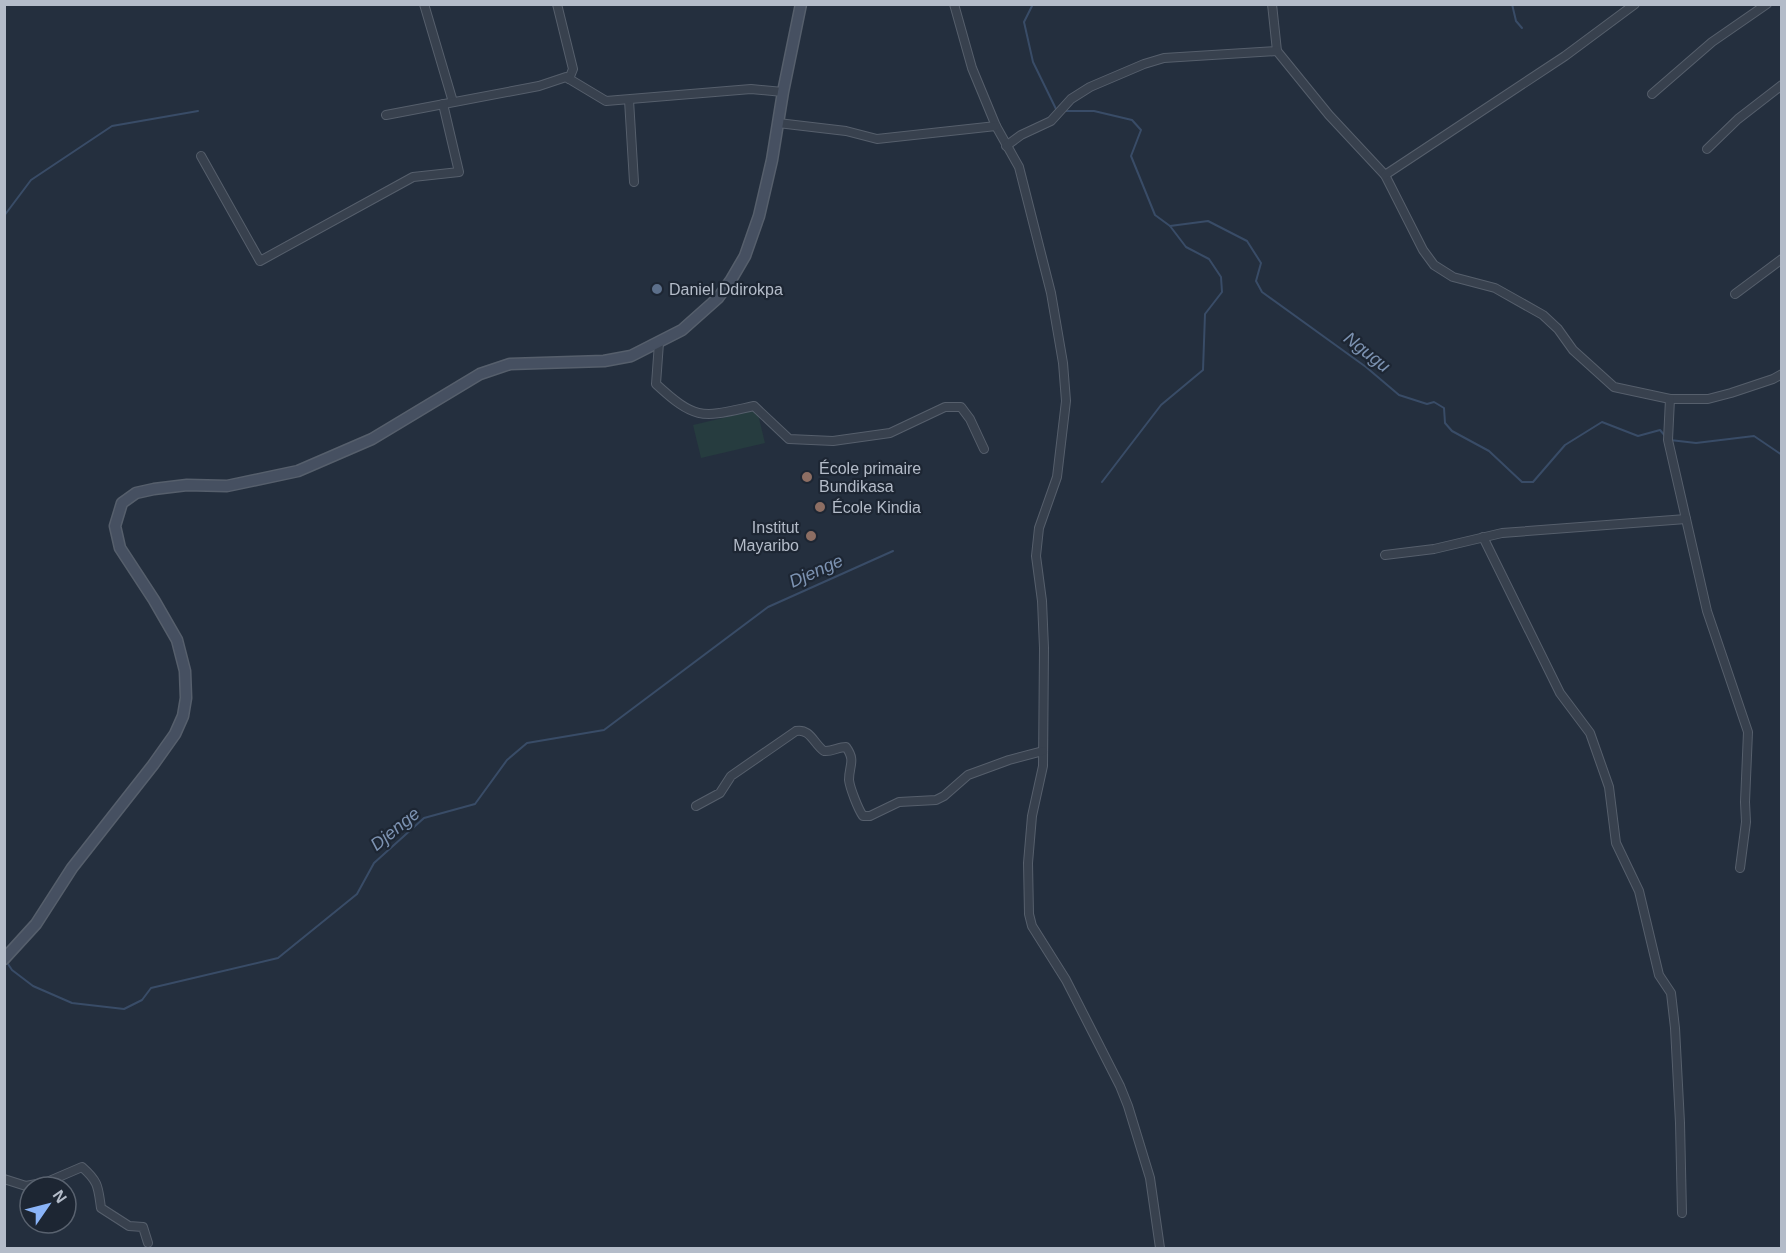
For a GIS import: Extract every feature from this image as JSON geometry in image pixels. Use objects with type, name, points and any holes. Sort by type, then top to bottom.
[{"type":"main road","points":[[7,957],[36,924],[72,868],[153,765],[175,734],[183,716],[186,698],[185,671],[177,640],[120,548],[115,525],[122,503],[136,493],[154,489],[187,485],[227,486],[298,471],[372,439],[480,374],[510,364],[604,361],[631,356],[682,330],[718,298],[731,280],[740,264],[759,216],[772,160],[801,4]]},
{"type":"street","points":[[424,4],[453,102]]},
{"type":"street","points":[[557,4],[573,69],[569,79]]},
{"type":"street","points":[[954,4],[972,68],[996,126],[1019,167],[1051,293],[1060,342],[1066,401],[1057,477],[1039,528],[1036,556],[1042,601],[1044,648],[1043,766],[1032,816],[1028,863],[1029,914],[1032,926],[1066,980],[1128,1106],[1150,1178],[1160,1248]]},
{"type":"street","points":[[1272,4],[1277,51],[1329,115],[1385,175],[1423,250],[1434,265],[1453,277],[1495,288],[1543,315],[1558,329],[1573,350],[1614,387],[1670,399],[1708,399],[1773,379],[1782,374]]},
{"type":"street","points":[[1385,175],[1565,56],[1635,4]]},
{"type":"street","points":[[1652,94],[1712,42],[1767,4]]},
{"type":"street","points":[[1006,146],[1021,135],[1051,121],[1075,97],[1090,87],[1123,71],[1164,58],[1277,51]]},
{"type":"street","points":[[386,116],[539,86],[566,77],[606,101],[751,89],[783,92]]},
{"type":"street","points":[[1707,149],[1738,119],[1782,85]]},
{"type":"street","points":[[629,100],[634,182]]},
{"type":"street","points":[[201,156],[260,261],[413,177],[459,172],[443,104]]},
{"type":"street","points":[[778,123],[846,131],[877,139],[996,126]]},
{"type":"street","points":[[1735,294],[1782,260]]},
{"type":"street","points":[[659,343],[656,384],[675,401],[696,413],[711,415],[754,406],[789,439],[833,441],[890,433],[945,407],[961,407],[970,419],[984,449]]},
{"type":"street","points":[[1670,399],[1668,440],[1707,611],[1748,732],[1744,802],[1746,822],[1740,868]]},
{"type":"street","points":[[1385,555],[1434,549],[1502,533],[1686,519]]},
{"type":"street","points":[[1484,537],[1560,693],[1590,733],[1609,787],[1616,843],[1639,891],[1659,975],[1671,993],[1679,1100],[1682,1213]]},
{"type":"street","points":[[696,806],[720,793],[732,776],[796,731],[802,730],[807,732],[824,752],[846,747],[853,763],[849,780],[863,816],[870,816],[899,802],[936,800],[968,776],[1009,760],[1043,751]]},
{"type":"street","points":[[4,1179],[26,1186],[48,1182],[82,1167],[95,1178],[102,1208],[129,1226],[143,1227],[148,1244]]},
{"type":"green space","points":[[757,410],[765,443],[701,458],[693,425]]},
{"type":"waterway","name":"Ngugu","points":[[1033,4],[1024,22],[1033,62],[1057,111]]},
{"type":"waterway","points":[[1512,4],[1516,21],[1522,28]]},
{"type":"waterway","points":[[4,216],[31,180],[112,126],[198,111]]},
{"type":"waterway","points":[[1065,111],[1094,111],[1132,120],[1141,130],[1131,156],[1155,215],[1170,226],[1186,247],[1209,259],[1221,277],[1222,292],[1205,314],[1203,370],[1161,405],[1102,482]]},
{"type":"waterway","name":"Ngugu","points":[[1170,226],[1208,221],[1247,241],[1261,263],[1256,281],[1262,292],[1366,367],[1399,395],[1427,404],[1434,402],[1444,408],[1445,423],[1452,431],[1489,451],[1522,482],[1533,482],[1565,445],[1602,422],[1638,436],[1660,430],[1666,437]]},
{"type":"waterway","name":"Ngugu","points":[[1670,440],[1696,443],[1754,436],[1782,455]]},
{"type":"waterway","name":"Djenge","points":[[6,961],[12,970],[33,986],[72,1003],[124,1009],[142,1000],[151,988],[278,958],[357,894],[374,863],[424,818],[475,804],[507,760],[527,743],[604,730],[768,607],[893,551]]},
{"type":"place","name":"Daniel Ddirokpa","points":[[657,289]]},
{"type":"place","name":"École primaire Bundikasa","points":[[807,477]]},
{"type":"place","name":"École Kindia","points":[[820,507]]},
{"type":"place","name":"Institut Mayaribo","points":[[811,536]]}]
